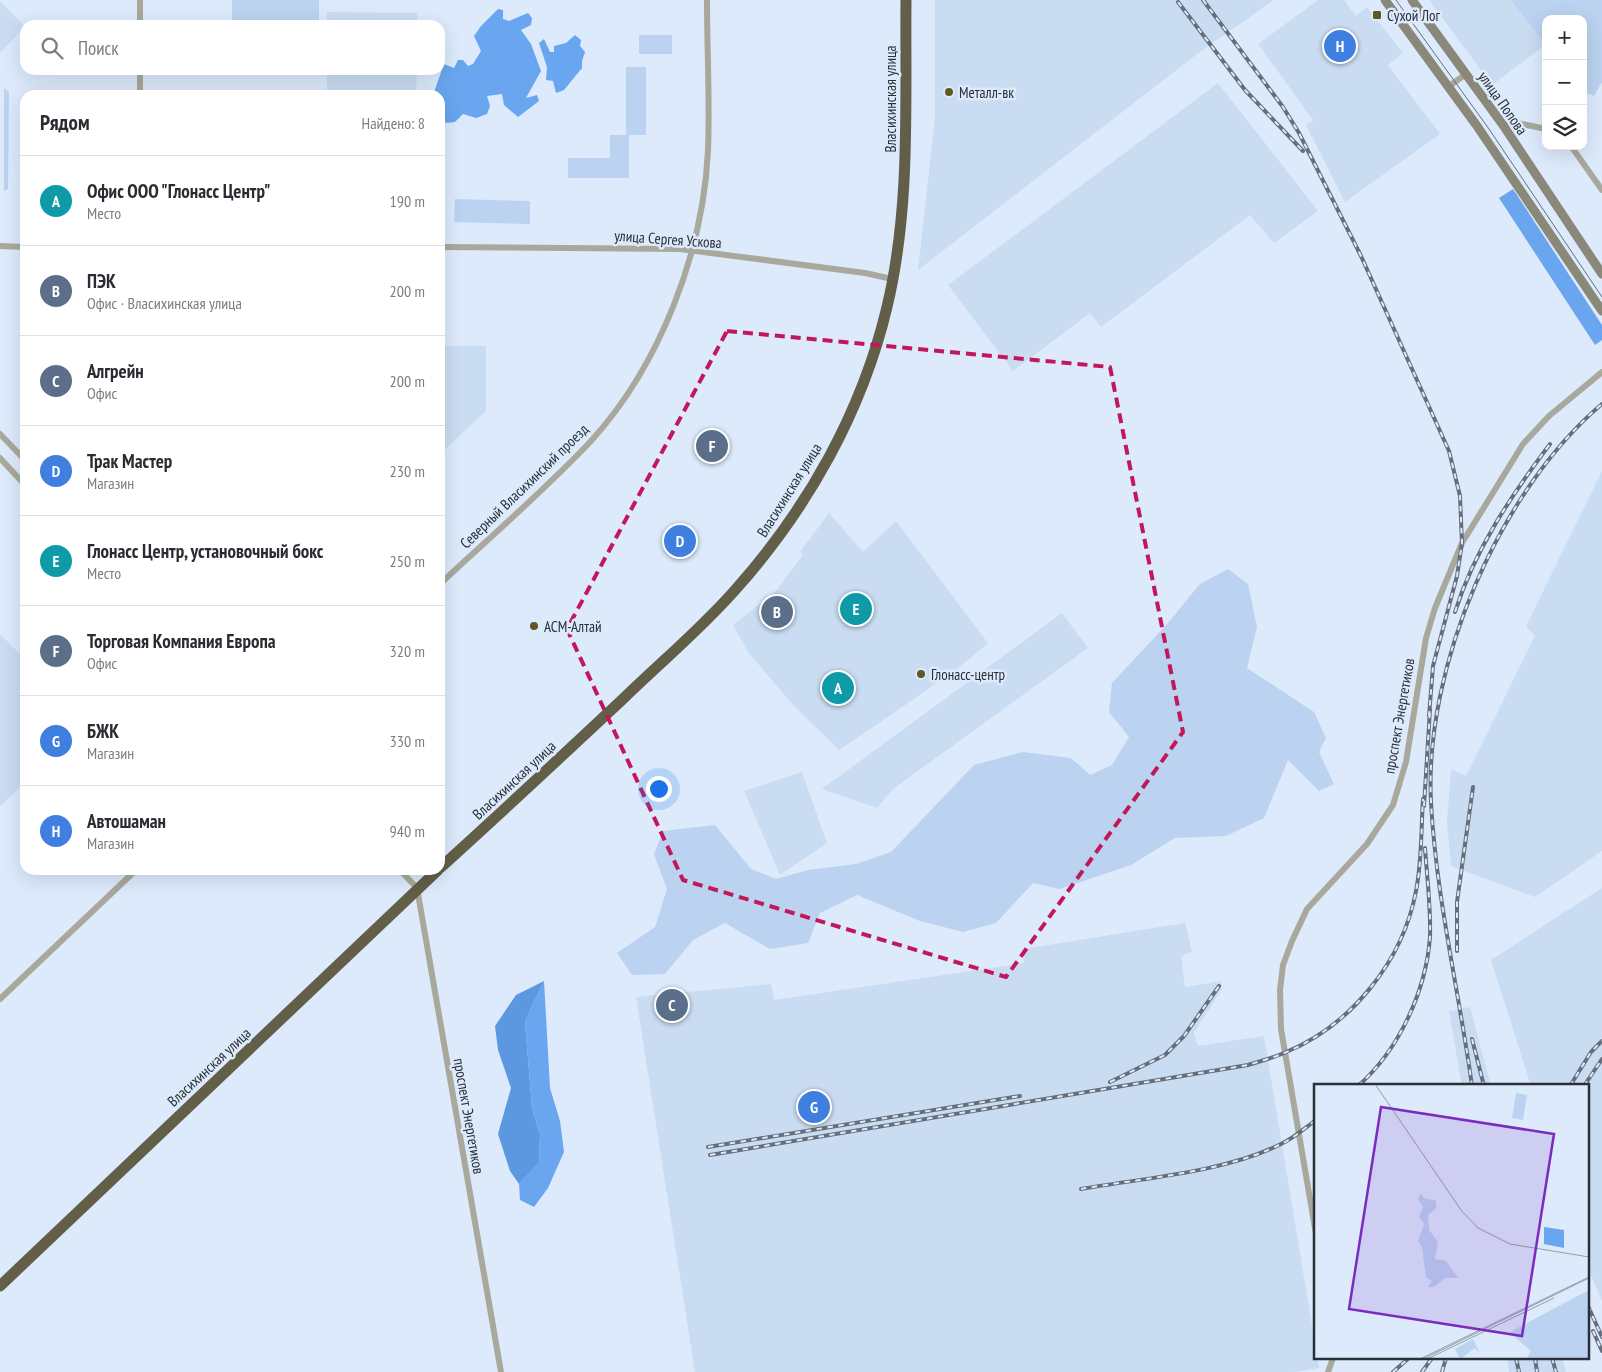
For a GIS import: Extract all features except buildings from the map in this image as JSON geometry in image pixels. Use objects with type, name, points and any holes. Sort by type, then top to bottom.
[{"type":"highway","name":"Власихинская улица","points":[[445,864],[522,794],[698,628],[734,591],[768,551],[812,486],[844,430],[860,394],[880,335],[892,279],[902,206],[905,152],[906,0]]},
{"type":"highway","name":"Власихинская улица","points":[[0,1286],[432,875]]},
{"type":"main road","points":[[1385,0],[1448,87],[1602,311]]},
{"type":"main road","name":"улица Попова","points":[[1412,0],[1503,125],[1602,274]]},
{"type":"street","points":[[140,0],[140,20]]},
{"type":"street","name":"Северный Власихинский проезд","points":[[445,579],[571,461],[606,423],[654,350],[672,308],[691,250],[701,210],[708,152],[707,0]]},
{"type":"street","points":[[1448,87],[1466,74]]},
{"type":"street","points":[[140,75],[140,90]]},
{"type":"street","points":[[1503,125],[1513,122],[1542,127]]},
{"type":"street","points":[[1574,150],[1602,190]]},
{"type":"street","points":[[0,246],[20,247]]},
{"type":"street","name":"улица Сергея Ускова","points":[[445,246],[566,246],[691,250],[892,279]]},
{"type":"street","name":"проспект Энергетиков","points":[[1314,1222],[1281,1029],[1280,990],[1283,965],[1307,909],[1367,844],[1393,805],[1406,762],[1426,638],[1441,591],[1462,543],[1523,444],[1548,416],[1602,372]]},
{"type":"street","points":[[0,434],[20,455]]},
{"type":"street","points":[[0,458],[20,480]]},
{"type":"street","points":[[0,999],[131,875]]},
{"type":"street","points":[[405,875],[417,888]]},
{"type":"street","name":"проспект Энергетиков","points":[[417,888],[501,1372]]},
{"type":"street","points":[[1328,1372],[1332,1360]]},
{"type":"highlighted area","points":[[727,331],[1110,367],[1183,732],[1006,977],[683,880],[567,629]]},
{"type":"shaded area","points":[[232,0],[319,0],[319,20],[232,20]]},
{"type":"shaded area","points":[[935,0],[1274,0],[1201,51],[918,270],[935,118]]},
{"type":"shaded area","points":[[1318,0],[1344,0],[1356,16],[1367,7],[1403,53],[1388,65],[1440,134],[1345,202],[1306,125],[1313,120],[1258,44]]},
{"type":"shaded area","points":[[1429,0],[1511,0],[1542,41],[1542,47],[1492,85]]},
{"type":"shaded area","points":[[1511,0],[1602,0],[1602,82],[1594,96],[1587,93],[1587,15],[1542,15],[1542,41]]},
{"type":"shaded area","points":[[0,1],[20,22],[20,32],[0,53]]},
{"type":"shaded area","points":[[498,9],[503,10],[503,19],[509,21],[528,13],[532,18],[531,25],[521,30],[531,44],[541,71],[526,98],[537,95],[539,101],[518,117],[504,105],[502,94],[487,96],[490,106],[487,114],[476,118],[463,114],[455,122],[446,123],[445,90],[435,90],[440,75],[445,75],[445,64],[454,68],[458,60],[463,60],[468,66],[473,64],[481,51],[474,36]]},
{"type":"shaded area","points":[[327,12],[417,13],[417,20],[327,20]]},
{"type":"shaded area","points":[[575,35],[581,40],[580,46],[585,52],[582,68],[564,90],[556,93],[553,81],[546,80],[547,67],[539,43],[544,39],[550,52],[554,52],[554,46],[566,43]]},
{"type":"shaded area","points":[[639,35],[672,35],[672,54],[639,54]]},
{"type":"shaded area","points":[[626,67],[646,67],[646,135],[629,135],[629,178],[568,178],[568,158],[610,158],[610,135],[626,135]]},
{"type":"shaded area","points":[[327,75],[417,75],[416,90],[327,90]]},
{"type":"shaded area","points":[[1218,83],[1318,211],[1274,243],[1250,215],[1101,327],[1090,313],[1013,371],[948,285]]},
{"type":"shaded area","points":[[4,88],[9,92],[8,189],[4,191]]},
{"type":"shaded area","points":[[1513,189],[1602,325],[1602,340],[1595,345],[1499,198]]},
{"type":"shaded area","points":[[455,199],[530,201],[530,224],[454,222]]},
{"type":"shaded area","points":[[445,346],[486,346],[486,411],[445,449]]},
{"type":"shaded area","points":[[1602,471],[1602,851],[1535,897],[1451,866],[1447,822],[1451,769],[1466,776],[1535,636],[1526,626]]},
{"type":"shaded area","points":[[829,513],[863,552],[896,521],[988,643],[967,661],[839,750],[794,706],[748,652],[733,625],[775,592],[803,555],[800,552]]},
{"type":"shaded area","points":[[1228,569],[1248,584],[1257,627],[1247,668],[1314,712],[1326,738],[1319,752],[1334,784],[1319,791],[1288,760],[1264,818],[1226,836],[1175,838],[1131,865],[1060,889],[1033,883],[996,923],[963,932],[920,921],[857,895],[820,913],[808,943],[770,949],[725,923],[693,940],[665,974],[632,975],[617,953],[655,927],[667,889],[654,854],[663,831],[715,825],[751,869],[776,879],[808,870],[856,864],[891,852],[974,765],[1023,752],[1071,758],[1090,775],[1112,765],[1129,737],[1109,712],[1112,683],[1167,624],[1200,584]]},
{"type":"shaded area","points":[[1062,613],[1088,648],[893,789],[877,808],[822,789]]},
{"type":"shaded area","points":[[0,634],[20,654],[20,787],[0,806]]},
{"type":"shaded area","points":[[802,772],[827,843],[780,875],[744,791]]},
{"type":"shaded area","points":[[1602,888],[1602,1301],[1590,1273],[1590,1084],[1530,1084],[1491,960]]},
{"type":"shaded area","points":[[1185,923],[1192,952],[1181,956],[1185,987],[1221,981],[1222,989],[1194,1033],[1198,1046],[1264,1036],[1314,1338],[1314,1360],[1318,1360],[1319,1368],[1295,1372],[695,1372],[636,997],[771,984],[774,1000],[1024,963],[1023,949]]},
{"type":"shaded area","points":[[544,981],[550,1088],[560,1121],[564,1152],[548,1188],[534,1207],[520,1200],[519,1184],[539,1163],[540,1135],[532,1108],[525,1021]]},
{"type":"shaded area","points":[[544,981],[525,1021],[532,1108],[540,1135],[539,1163],[519,1184],[510,1171],[498,1134],[511,1088],[498,1050],[495,1026],[516,995]]},
{"type":"shaded area","points":[[1470,1007],[1490,1084],[1462,1084],[1449,1011]]},
{"type":"shaded area","points":[[1507,1360],[1563,1360],[1566,1372],[1509,1372]]},
{"type":"tram line","points":[[1396,0],[1489,129],[1602,297]]},
{"type":"railway","points":[[1203,0],[1283,107],[1299,133],[1361,256],[1449,451],[1460,496],[1462,543],[1457,576],[1433,666],[1429,716]]},
{"type":"railway","points":[[1178,2],[1245,90],[1303,151]]},
{"type":"railway","points":[[1472,1084],[1443,909],[1431,802],[1432,750],[1440,695],[1455,640],[1475,585],[1501,533],[1531,484],[1565,441],[1602,404]]},
{"type":"railway","points":[[1455,612],[1473,566],[1495,524],[1550,444]]},
{"type":"railway","points":[[1424,806],[1430,709]]},
{"type":"railway","points":[[1457,951],[1457,902],[1473,787]]},
{"type":"railway","points":[[710,1155],[1248,1065],[1280,1055],[1308,1041],[1331,1026],[1352,1008],[1386,966],[1399,942],[1409,917],[1416,891],[1423,799]]},
{"type":"railway","points":[[1360,1084],[1386,1055],[1398,1037],[1408,1018],[1423,978],[1430,937],[1425,848]]},
{"type":"railway","points":[[1110,1082],[1165,1055],[1184,1036],[1219,986]]},
{"type":"railway","points":[[1472,1039],[1483,1084]]},
{"type":"railway","points":[[1571,1084],[1591,1052],[1602,1041]]},
{"type":"railway","points":[[1585,1084],[1602,1059]]},
{"type":"railway","points":[[708,1147],[1020,1096]]},
{"type":"railway","points":[[1081,1189],[1184,1173],[1235,1161],[1259,1154],[1286,1142],[1314,1122]]},
{"type":"railway","points":[[1590,1310],[1602,1337]]},
{"type":"railway","points":[[1593,1331],[1602,1351]]},
{"type":"railway","points":[[1393,1372],[1407,1360]]},
{"type":"railway","points":[[1422,1372],[1431,1360]]},
{"type":"railway","points":[[1442,1372],[1445,1360]]},
{"type":"railway","points":[[1516,1360],[1519,1372]]},
{"type":"railway","points":[[1535,1360],[1537,1372]]},
{"type":"railway","points":[[1553,1360],[1556,1372]]},
{"type":"place","name":"Сухой Лог","points":[[1377,15]]},
{"type":"place","name":"Автошаман","points":[[1340,46]]},
{"type":"place","name":"Металл-вк","points":[[949,92]]},
{"type":"place","name":"Торговая Компания Европа","points":[[712,446]]},
{"type":"place","name":"Трак Мастер","points":[[680,541]]},
{"type":"place","name":"Глонасс Центр, установочный бокс","points":[[856,609]]},
{"type":"place","name":"ПЭК","points":[[777,612]]},
{"type":"place","name":"АСМ-Алтай","points":[[534,626]]},
{"type":"place","name":"Глонасс-центр","points":[[921,674]]},
{"type":"place","name":"Офис ООО \"Глонасс Центр\"","points":[[838,688]]},
{"type":"place","name":"Алгрейн","points":[[672,1005]]},
{"type":"place","name":"БЖК","points":[[814,1107]]}]
